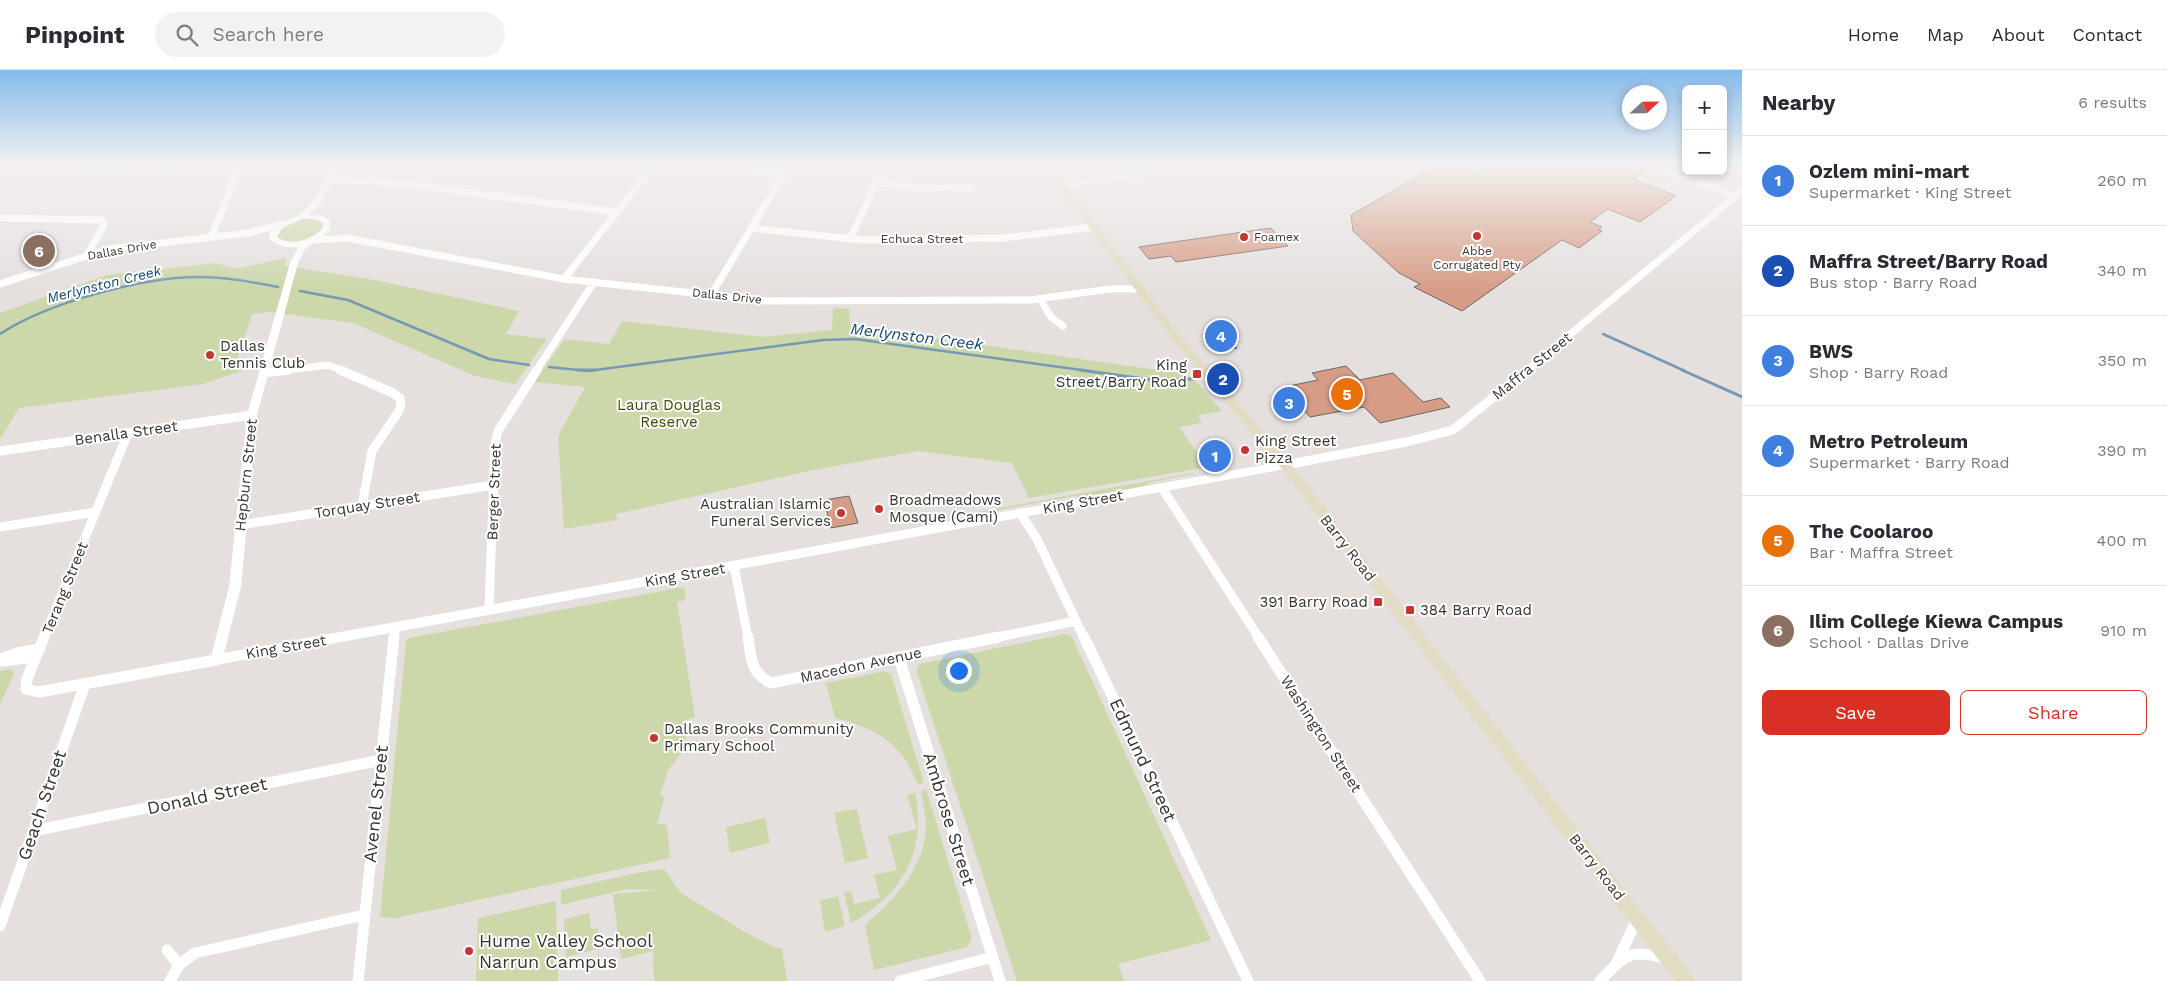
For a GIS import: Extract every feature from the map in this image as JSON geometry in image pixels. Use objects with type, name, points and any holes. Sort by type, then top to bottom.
[{"type":"main road","name":"Barry Road","points":[[1078,207],[1175,336],[1285,465],[1686,981]]},
{"type":"street","points":[[212,237],[224,207]]},
{"type":"street","points":[[294,263],[293,250],[274,239],[273,234],[282,224],[295,219],[314,207]]},
{"type":"street","points":[[316,207],[315,210],[320,218],[328,226]]},
{"type":"street","points":[[576,207],[617,212]]},
{"type":"street","points":[[564,279],[621,207]]},
{"type":"street","points":[[711,294],[764,207]]},
{"type":"street","points":[[850,240],[866,207]]},
{"type":"street","name":"Maffra Street","points":[[1285,465],[1406,442],[1453,430],[1602,310],[1724,207]]},
{"type":"street","points":[[0,218],[102,220],[104,225],[87,255]]},
{"type":"street","points":[[295,219],[320,218]]},
{"type":"street","name":"Dallas Drive","points":[[0,284],[87,255],[117,248],[248,233],[282,224]]},
{"type":"street","name":"Dallas Drive","points":[[328,226],[333,232],[347,238],[564,279],[775,301],[1040,299],[1136,285]]},
{"type":"street","name":"Hepburn Street","points":[[216,660],[235,587],[252,415],[298,252],[322,234],[328,226]]},
{"type":"street","name":"Echuca Street","points":[[751,228],[850,240],[1004,238],[1093,227]]},
{"type":"street","name":"Dallas Drive","points":[[248,233],[263,234],[274,239]]},
{"type":"street","name":"Dallas Drive","points":[[312,240],[347,238]]},
{"type":"street","points":[[285,244],[312,240]]},
{"type":"street","name":"Berger Street","points":[[489,610],[495,444],[498,431],[594,282]]},
{"type":"street","points":[[1040,299],[1051,317],[1063,326]]},
{"type":"street","points":[[264,372],[328,366],[391,392],[400,398],[399,412],[372,451],[362,506]]},
{"type":"street","name":"Benalla Street","points":[[0,451],[252,415]]},
{"type":"street","name":"Terang Street","points":[[84,684],[39,692],[29,691],[26,684],[128,432]]},
{"type":"street","name":"King Street","points":[[84,684],[1285,465]]},
{"type":"street","name":"Torquay Street","points":[[240,525],[494,485]]},
{"type":"street","name":"Washington Street","points":[[1162,488],[1480,981]]},
{"type":"street","points":[[0,527],[96,512]]},
{"type":"street","name":"Edmund Street","points":[[1025,513],[1248,981]]},
{"type":"street","name":"Macedon Avenue","points":[[734,566],[754,668],[762,680],[771,683],[1076,621]]},
{"type":"street","name":"Avenel Street","points":[[358,981],[395,628]]},
{"type":"street","points":[[0,660],[38,653]]},
{"type":"street","name":"Ambrose Street","points":[[899,658],[1000,981]]},
{"type":"street","name":"Geach Street","points":[[0,926],[84,684]]},
{"type":"street","name":"Donald Street","points":[[33,831],[380,760]]},
{"type":"street","points":[[170,981],[179,965],[189,956],[364,914]]},
{"type":"street","points":[[1614,967],[1637,918]]},
{"type":"street","points":[[167,950],[179,965]]},
{"type":"street","points":[[1600,981],[1614,967],[1631,955],[1639,953],[1669,959]]},
{"type":"street","points":[[900,981],[993,958]]},
{"type":"green space","points":[[310,218],[322,222],[324,228],[313,237],[300,242],[287,242],[275,236],[280,227]]},
{"type":"green space","points":[[286,258],[285,266],[370,279],[519,311],[506,334],[547,339],[515,384],[475,376],[353,323],[271,312],[252,314],[236,363],[242,371],[203,384],[19,408],[0,439],[0,313],[107,275],[215,263],[236,269]]},
{"type":"green space","name":"Laura Douglas Reserve","points":[[833,308],[849,308],[850,326],[1185,374],[1192,377],[1222,411],[1198,415],[1202,423],[1179,427],[1204,463],[1202,468],[1029,498],[1012,463],[919,451],[813,470],[616,514],[617,520],[564,529],[558,436],[585,387],[534,382],[565,339],[609,344],[622,321],[762,337],[832,330]]},
{"type":"green space","points":[[1193,473],[1150,482],[1148,485],[1080,498],[1075,496],[982,515],[977,512]]},
{"type":"green space","points":[[684,587],[686,600],[677,602],[695,717],[685,720],[686,748],[668,770],[660,795],[665,796],[657,824],[667,825],[670,858],[396,918],[380,917],[406,640]]},
{"type":"green space","points":[[1065,634],[1072,637],[1211,940],[1118,964],[1124,981],[1017,981],[916,669],[920,664]]},
{"type":"green space","points":[[10,669],[14,674],[0,704],[0,671]]},
{"type":"green space","points":[[885,671],[891,674],[924,783],[918,784],[899,751],[883,738],[865,728],[835,718],[826,683]]},
{"type":"green space","points":[[926,789],[972,939],[967,947],[874,970],[865,925],[897,894],[914,869],[920,856],[926,826],[921,792]]},
{"type":"green space","points":[[915,793],[918,815],[917,835],[907,870],[884,899],[869,912],[851,923],[844,892],[851,891],[854,904],[880,898],[874,875],[897,870],[888,836],[917,829],[907,795]]},
{"type":"green space","points":[[857,809],[868,858],[845,863],[834,813]]},
{"type":"green space","points":[[765,818],[770,843],[730,853],[726,827]]},
{"type":"green space","points":[[664,869],[681,893],[745,932],[776,948],[782,948],[787,981],[654,981],[653,951],[621,959],[613,894],[658,890],[627,889],[561,905],[561,890],[641,872]]},
{"type":"green space","points":[[838,896],[845,926],[825,932],[820,901]]},
{"type":"green space","points":[[556,901],[558,981],[476,981],[478,918]]},
{"type":"green space","points":[[589,913],[591,929],[598,928],[597,949],[566,957],[564,919]]},
{"type":"building","name":"Abbe Corrugated Pty","points":[[1366,207],[1661,207],[1640,222],[1608,209],[1590,222],[1602,227],[1598,230],[1602,231],[1579,248],[1562,240],[1462,311],[1414,287],[1420,284],[1399,273],[1353,231],[1351,215]]},
{"type":"building","name":"Foamex","points":[[1271,228],[1288,246],[1176,262],[1171,256],[1149,259],[1139,247]]},
{"type":"building","points":[[1222,330],[1237,348],[1227,350],[1212,332]]},
{"type":"building","points":[[1346,366],[1360,380],[1393,373],[1423,402],[1441,398],[1450,407],[1380,423],[1364,407],[1310,417],[1284,387],[1318,380],[1312,373]]},
{"type":"building","name":"Australian Islamic Funeral Services","points":[[849,496],[858,523],[831,528],[824,500]]},
{"type":"waterway","name":"Merlynston Creek","points":[[0,334],[43,312],[69,302],[123,287],[150,282],[176,278],[209,277],[278,287]]},
{"type":"waterway","name":"Merlynston Creek","points":[[300,291],[348,300],[489,359],[529,365]]},
{"type":"waterway","name":"Merlynston Creek","points":[[1603,334],[1685,371]]},
{"type":"waterway","name":"Merlynston Creek","points":[[578,370],[588,371],[823,340],[855,339],[1089,371]]},
{"type":"waterway","name":"Merlynston Creek","points":[[549,367],[578,370]]},
{"type":"waterway","name":"Merlynston Creek","points":[[578,370],[595,370]]},
{"type":"waterway","name":"Merlynston Creek","points":[[1080,370],[1152,380],[1193,379]]},
{"type":"waterway","name":"Merlynston Creek","points":[[1682,370],[1742,397]]},
{"type":"place","name":"Abbe Corrugated Pty","points":[[1477,236]]},
{"type":"place","name":"Foamex","points":[[1244,237]]},
{"type":"place","name":"Ilim College Kiewa Campus","points":[[39,251]]},
{"type":"place","name":"Metro Petroleum","points":[[1221,336]]},
{"type":"place","name":"Dallas Tennis Club","points":[[210,355]]},
{"type":"place","name":"King Street/Barry Road","points":[[1197,374]]},
{"type":"place","name":"Maffra Street/Barry Road","points":[[1223,379]]},
{"type":"place","name":"The Coolaroo","points":[[1347,394]]},
{"type":"place","name":"BWS","points":[[1289,403]]},
{"type":"place","name":"King Street Pizza","points":[[1245,450]]},
{"type":"place","name":"Ozlem mini-mart","points":[[1215,456]]},
{"type":"place","name":"Broadmeadows Mosque (Cami)","points":[[879,509]]},
{"type":"place","name":"Australian Islamic Funeral Services","points":[[841,513]]},
{"type":"place","name":"391 Barry Road","points":[[1378,602]]},
{"type":"place","name":"384 Barry Road","points":[[1410,610]]},
{"type":"place","name":"Dallas Brooks Community Primary School","points":[[654,738]]},
{"type":"place","name":"Hume Valley School Narrun Campus","points":[[469,951]]}]
